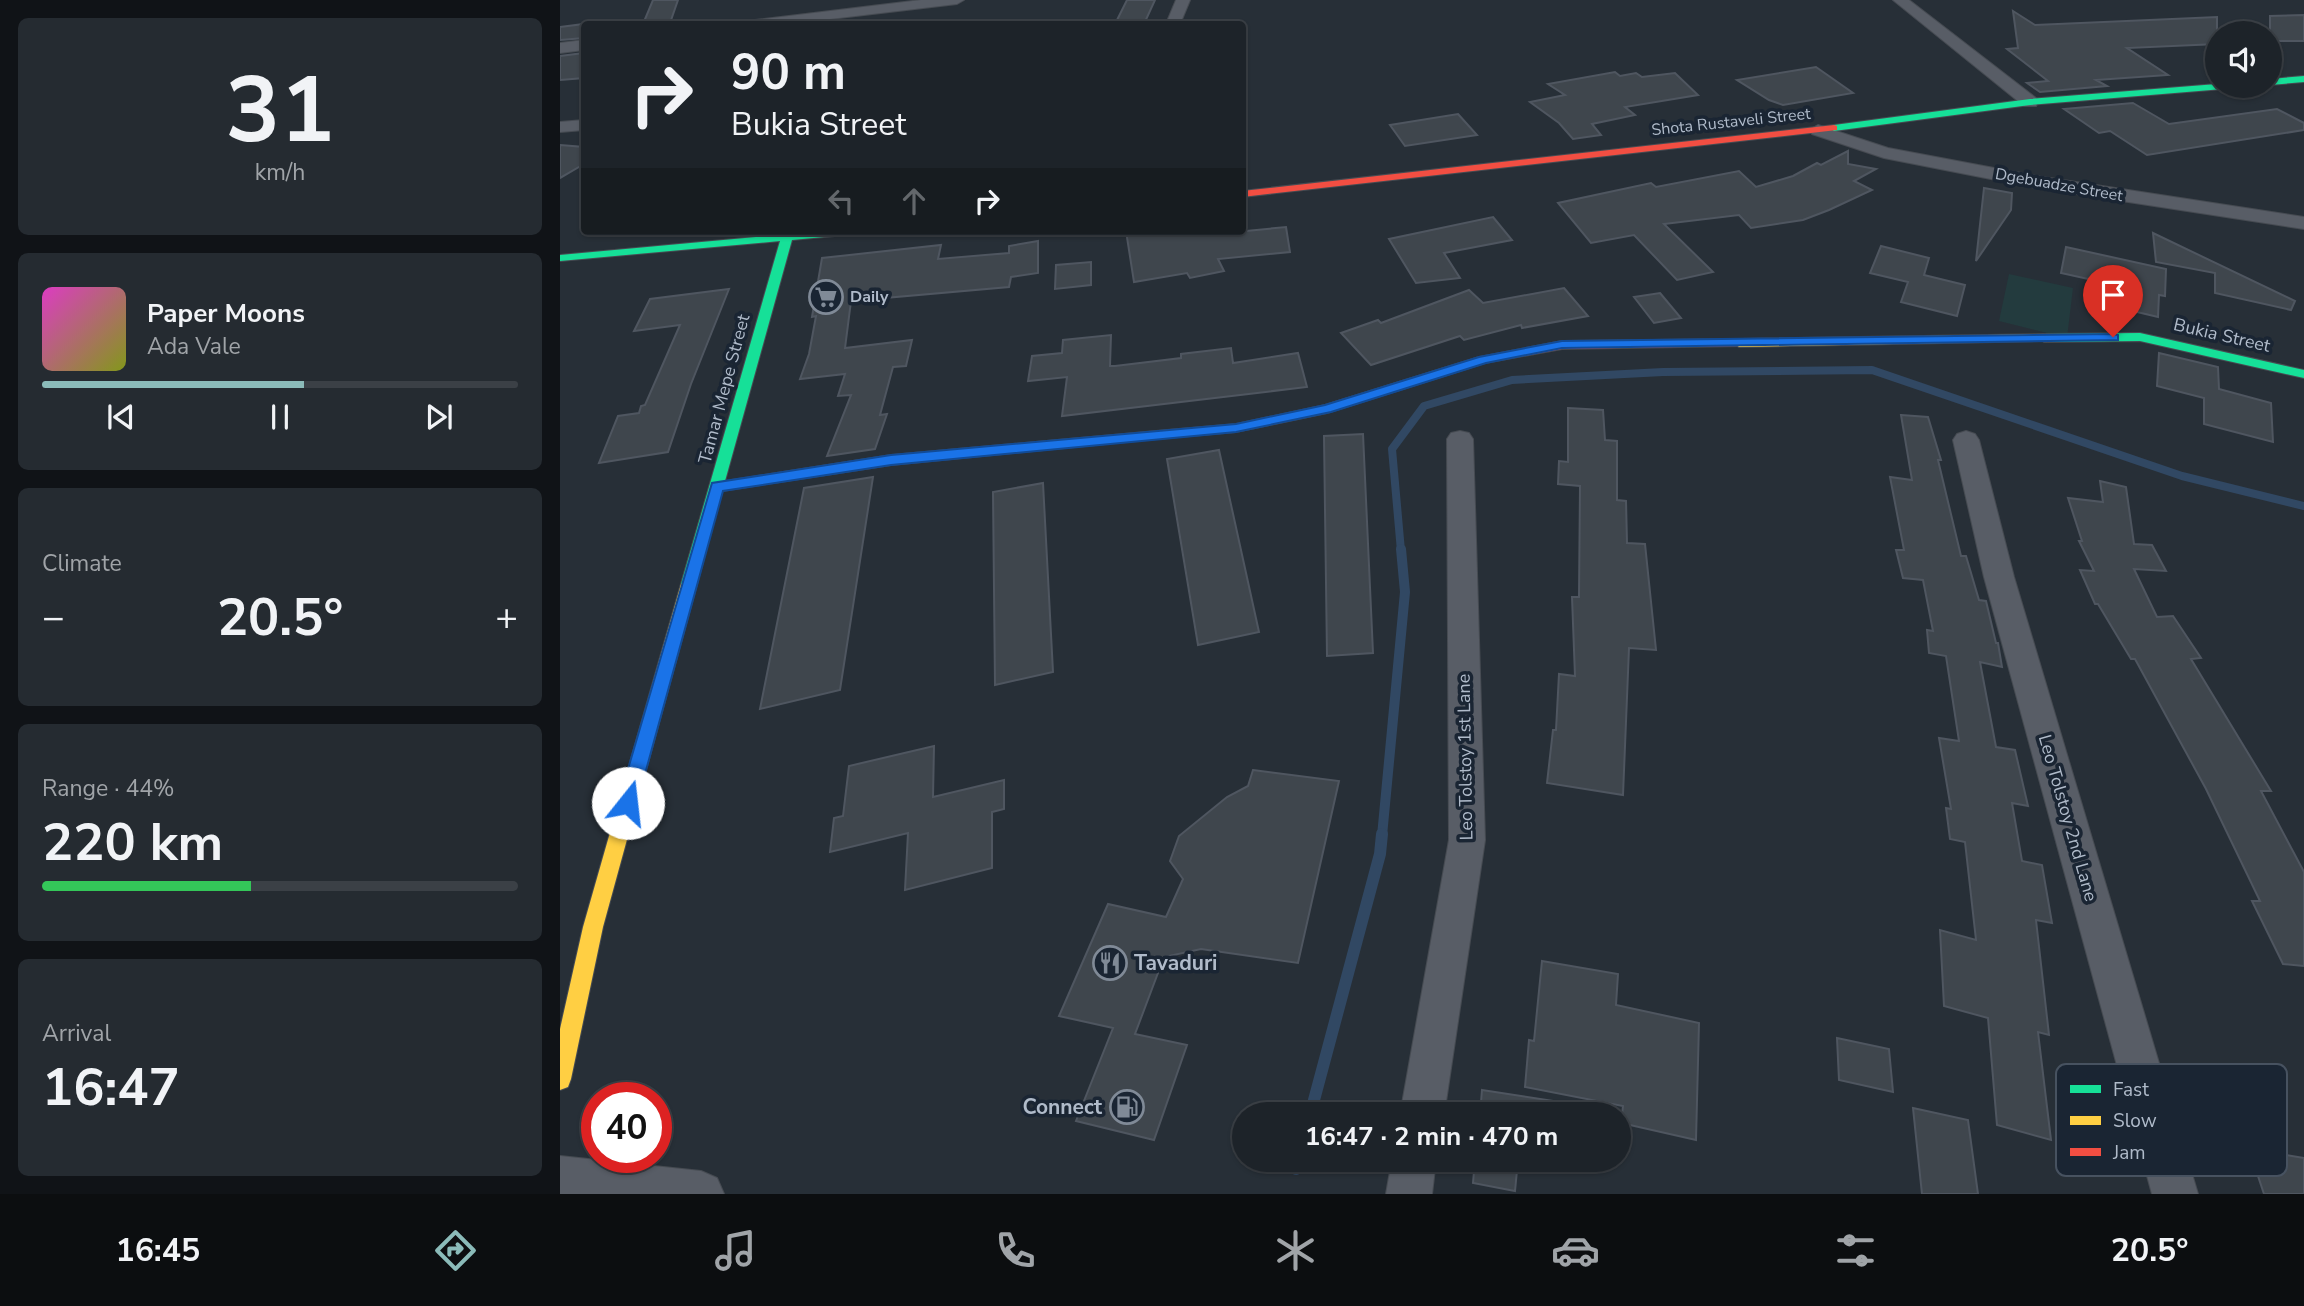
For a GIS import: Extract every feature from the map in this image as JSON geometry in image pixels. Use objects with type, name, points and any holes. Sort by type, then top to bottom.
[{"type":"street","points":[[770,21],[840,7],[957,0]]},
{"type":"street","points":[[1174,21],[1183,0]]},
{"type":"street","points":[[1900,0],[2030,102]]},
{"type":"street","points":[[560,48],[581,45]]},
{"type":"street","points":[[2282,81],[2304,79]]},
{"type":"street","name":"Shota Rustaveli Street","points":[[1246,194],[1818,130],[2030,102],[2205,87]]},
{"type":"street","points":[[560,127],[581,125]]},
{"type":"street","name":"Dgebuadze Street","points":[[1818,130],[1884,153],[1935,163],[2036,182],[2304,223]]},
{"type":"street","points":[[2260,216],[2304,209]]},
{"type":"street","points":[[560,258],[810,235]]},
{"type":"street","name":"Tamar Mepe Street","points":[[560,1079],[593,927],[787,237]]},
{"type":"street","name":"Bukia Street","points":[[717,487],[891,460],[1236,428],[1327,409],[1483,360],[1562,345],[2140,337],[2304,374]]},
{"type":"street","name":"Leo Tolstoy 1st Lane","points":[[1424,1102],[1467,841],[1460,439]]},
{"type":"street","name":"Leo Tolstoy 2nd Lane","points":[[1966,440],[1999,577],[2138,1064]]},
{"type":"street","points":[[1409,1194],[1413,1172]]},
{"type":"street","name":"Leo Tolstoy 2nd Lane","points":[[2170,1176],[2175,1194]]},
{"type":"street","points":[[560,1178],[701,1194]]},
{"type":"green space","points":[[2009,274],[2073,288],[2067,338],[1999,321]]},
{"type":"building","points":[[653,0],[678,0],[671,21],[644,21]]},
{"type":"building","points":[[1127,0],[1155,0],[1145,21],[1116,21]]},
{"type":"building","points":[[2013,11],[2035,25],[2217,17],[2217,21],[2205,21],[2205,45],[2127,48],[2168,75],[2096,80],[2107,86],[2040,92],[2027,83],[2048,81],[2007,49],[2018,48]]},
{"type":"building","points":[[2304,15],[2304,41],[2282,41],[2282,21],[2270,21],[2270,16]]},
{"type":"building","points":[[581,24],[581,38],[560,40],[560,27]]},
{"type":"building","points":[[581,53],[581,78],[560,80],[560,56]]},
{"type":"building","points":[[1816,67],[1853,93],[1783,105],[1769,100],[1737,80]]},
{"type":"building","points":[[1615,72],[1620,76],[1636,73],[1642,77],[1675,73],[1698,95],[1625,107],[1635,115],[1592,124],[1601,135],[1573,139],[1559,123],[1530,102],[1565,95],[1548,84]]},
{"type":"building","points":[[2133,103],[2169,124],[2277,109],[2304,123],[2304,130],[2147,155],[2110,131],[2099,133],[2064,109]]},
{"type":"building","points":[[1458,114],[1477,135],[1405,146],[1390,125]]},
{"type":"building","points":[[560,145],[581,147],[581,166],[560,178]]},
{"type":"building","points":[[1848,151],[1848,164],[1876,169],[1854,181],[1872,190],[1829,210],[1803,220],[1751,228],[1739,215],[1664,224],[1713,272],[1677,280],[1634,235],[1591,243],[1558,203],[1651,183],[1656,187],[1739,171],[1756,187],[1793,176]]},
{"type":"building","points":[[1984,188],[2012,193],[2011,210],[1976,261]]},
{"type":"building","points":[[1493,217],[1512,240],[1444,253],[1460,278],[1416,283],[1389,239]]},
{"type":"building","points":[[1286,227],[1290,252],[1218,259],[1224,271],[1190,278],[1187,273],[1134,282],[1127,235],[1246,235],[1246,231]]},
{"type":"building","points":[[2153,233],[2295,301],[2291,310],[2215,293],[2215,273],[2156,262]]},
{"type":"building","points":[[1038,241],[1038,273],[1011,277],[1009,287],[851,301],[845,348],[912,340],[906,366],[893,367],[880,415],[887,414],[875,449],[827,456],[851,395],[838,396],[845,374],[800,379],[809,354],[816,316],[812,317],[822,258],[941,245],[938,259],[1009,253],[1009,246]]},
{"type":"building","points":[[1881,246],[1929,258],[1924,275],[1965,285],[1957,316],[1901,302],[1908,282],[1870,273]]},
{"type":"building","points":[[2066,247],[2166,269],[2165,296],[2159,295],[2158,317],[2099,303],[2102,282],[2061,273]]},
{"type":"building","points":[[1091,262],[1091,285],[1055,289],[1056,265]]},
{"type":"building","points":[[1564,288],[1588,316],[1522,328],[1521,325],[1464,340],[1460,336],[1371,365],[1341,333],[1378,320],[1381,323],[1469,290],[1483,303]]},
{"type":"building","points":[[729,289],[691,384],[668,452],[599,463],[618,416],[639,413],[641,406],[645,405],[680,325],[634,331],[650,299]]},
{"type":"building","points":[[1660,293],[1681,318],[1654,323],[1634,297]]},
{"type":"building","points":[[1111,335],[1110,366],[1181,358],[1181,354],[1231,348],[1233,363],[1298,353],[1307,387],[1062,416],[1067,377],[1028,381],[1032,356],[1062,353],[1063,340]]},
{"type":"building","points":[[2159,353],[2218,367],[2219,389],[2271,403],[2273,442],[2204,424],[2204,398],[2157,386]]},
{"type":"building","points":[[1568,408],[1603,410],[1605,440],[1617,441],[1617,500],[1626,501],[1627,543],[1645,544],[1656,650],[1629,648],[1623,795],[1547,783],[1553,730],[1556,730],[1559,674],[1575,676],[1572,597],[1579,597],[1580,486],[1558,484],[1559,461],[1568,462]]},
{"type":"building","points":[[1901,415],[1928,417],[1941,460],[1938,460],[1961,556],[1966,556],[1979,600],[1986,601],[1998,643],[2002,667],[1980,662],[1996,747],[2015,750],[2028,806],[2012,803],[2022,861],[2042,865],[2052,923],[2036,920],[2049,1035],[2038,1032],[2051,1140],[1997,1125],[1988,1018],[1944,1006],[1940,930],[1976,940],[1965,842],[1950,839],[1946,808],[1951,809],[1939,738],[1959,741],[1946,656],[1929,653],[1927,630],[1933,631],[1923,580],[1903,578],[1896,550],[1904,550],[1890,477],[1912,480]]},
{"type":"building","points":[[1363,434],[1373,653],[1327,656],[1324,436]]},
{"type":"building","points":[[1219,450],[1259,632],[1198,645],[1167,459]]},
{"type":"building","points":[[873,477],[840,690],[760,709],[804,488]]},
{"type":"building","points":[[2100,481],[2126,487],[2134,544],[2152,545],[2166,571],[2134,569],[2157,617],[2173,616],[2201,658],[2191,659],[2271,791],[2261,791],[2304,872],[2304,966],[2283,964],[2252,901],[2260,901],[2206,789],[2135,659],[2131,659],[2098,604],[2095,604],[2080,570],[2094,571],[2079,541],[2082,541],[2068,498],[2103,502]]},
{"type":"building","points":[[1043,483],[1053,672],[995,685],[993,492]]},
{"type":"building","points":[[934,746],[933,797],[1004,780],[1004,809],[992,812],[992,868],[905,890],[908,833],[830,852],[834,818],[843,816],[849,766]]},
{"type":"building","points":[[1253,770],[1339,781],[1298,963],[1201,949],[1164,957],[1135,1034],[1187,1045],[1154,1140],[1076,1121],[1113,1028],[1059,1016],[1108,904],[1166,917],[1183,879],[1170,861],[1179,836],[1227,797],[1248,786]]},
{"type":"building","points":[[1542,961],[1618,974],[1616,1005],[1699,1023],[1696,1140],[1631,1125],[1631,1102],[1602,1102],[1525,1087],[1529,1040],[1534,1041]]},
{"type":"building","points":[[1837,1038],[1889,1049],[1893,1092],[1839,1080]]},
{"type":"building","points":[[1482,1090],[1554,1101],[1554,1102],[1481,1102]]},
{"type":"building","points":[[1913,1108],[1968,1120],[1978,1194],[1922,1194]]},
{"type":"building","points":[[2287,1155],[2304,1158],[2304,1194],[2264,1194],[2258,1176],[2287,1176]]},
{"type":"building","points":[[1474,1172],[1517,1172],[1515,1191],[1473,1183]]},
{"type":"waterway","points":[[1401,551],[1392,449],[1424,406],[1512,380],[1663,372],[1872,370],[2182,476],[2304,506]]},
{"type":"waterway","points":[[1382,836],[1405,592],[1401,549]]},
{"type":"waterway","points":[[1313,1102],[1380,854],[1382,834]]},
{"type":"traffic: fast","points":[[2282,81],[2304,79]]},
{"type":"traffic: fast","points":[[1834,128],[2030,102],[2205,87]]},
{"type":"traffic: fast","points":[[560,258],[812,235]]},
{"type":"traffic: fast","points":[[689,584],[787,237]]},
{"type":"traffic: fast","points":[[2044,338],[2140,337],[2304,374]]},
{"type":"traffic: fast","points":[[717,487],[891,460],[1167,434]]},
{"type":"traffic: slow","points":[[1739,343],[2044,338]]},
{"type":"traffic: slow","points":[[560,1079],[593,927],[689,584]]},
{"type":"traffic: jam","points":[[1246,194],[1834,128]]},
{"type":"traffic: jam","points":[[1167,434],[1236,428],[1327,409],[1483,360],[1562,345],[1739,343]]},
{"type":"place","name":"Daily","points":[[826,297]]},
{"type":"place","name":"Tavaduri","points":[[1110,963]]},
{"type":"place","name":"Connect","points":[[1127,1107]]},
{"type":"route","points":[[628,803],[717,487],[891,460],[1236,428],[1327,409],[1483,360],[1562,345],[2113,337]]}]
